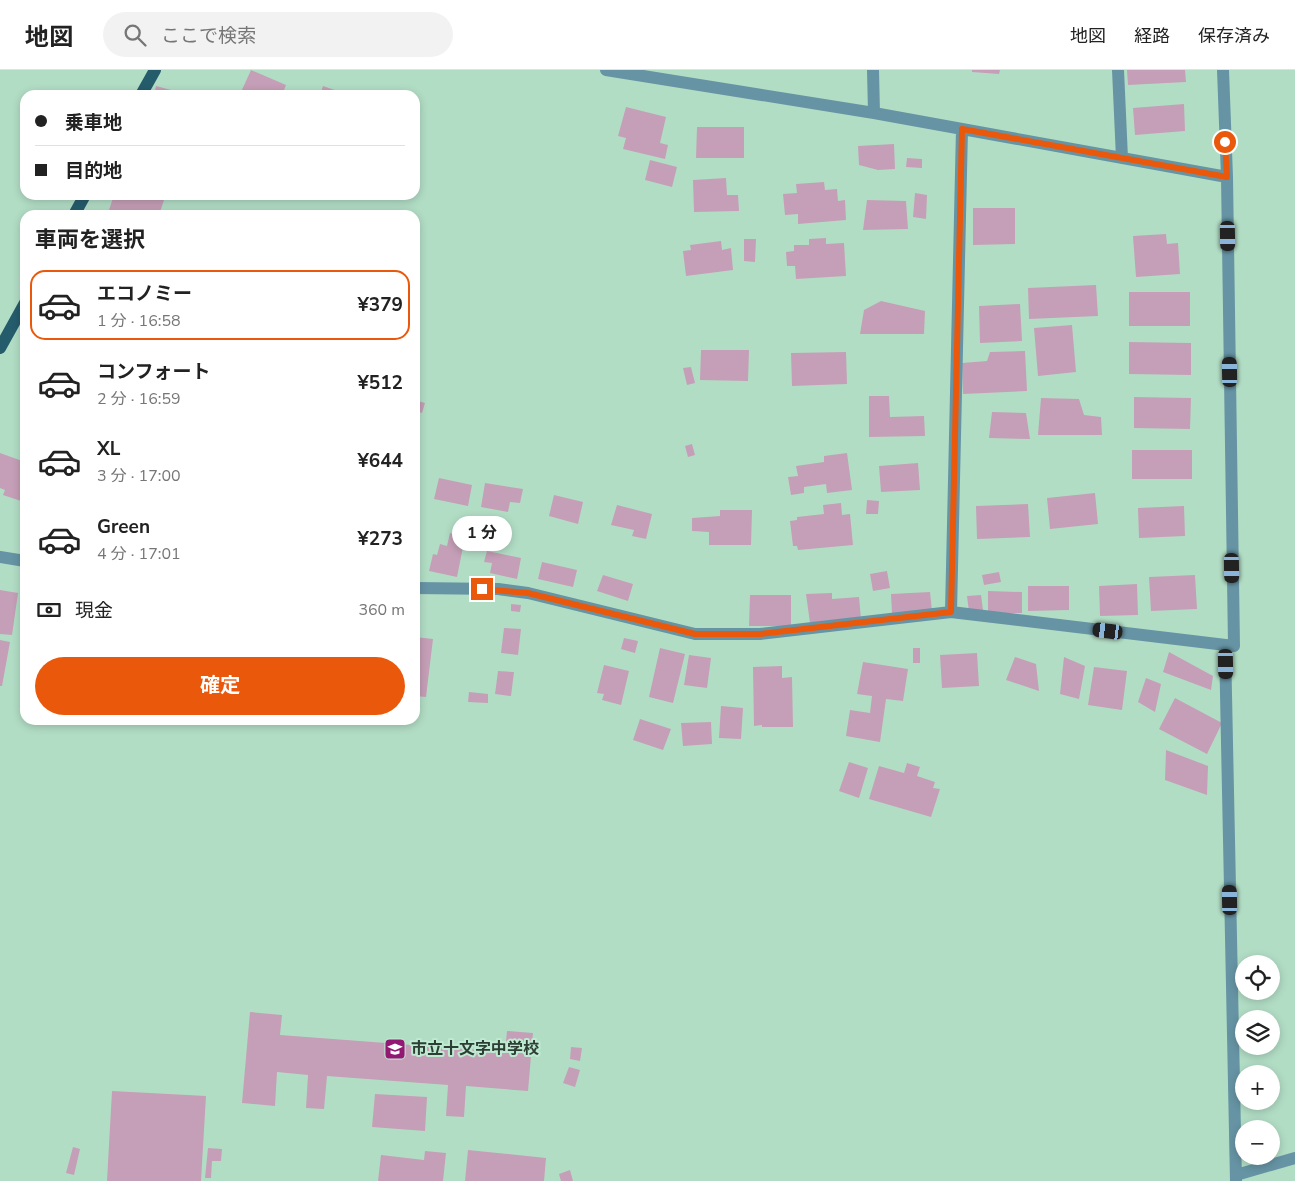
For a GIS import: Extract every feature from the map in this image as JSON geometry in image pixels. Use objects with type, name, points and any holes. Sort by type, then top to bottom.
[{"type":"main road","points":[[144,90],[155,70]]},
{"type":"main road","points":[[0,348],[20,312]]},
{"type":"street","points":[[606,70],[874,113],[1227,177]]},
{"type":"street","points":[[874,70],[874,113]]},
{"type":"street","points":[[1118,70],[1122,158]]},
{"type":"street","points":[[420,588],[498,589],[528,593],[695,634],[760,634],[951,612],[1234,646],[1227,177],[1223,70]]},
{"type":"street","points":[[951,612],[962,129]]},
{"type":"street","points":[[0,557],[20,559]]},
{"type":"street","points":[[1225,645],[1236,1178],[1295,1158]]},
{"type":"building","points":[[251,70],[286,85],[284,90],[242,90]]},
{"type":"building","points":[[972,70],[1000,70],[999,74],[972,72]]},
{"type":"building","points":[[1127,70],[1185,70],[1186,82],[1128,85]]},
{"type":"building","points":[[156,86],[171,90],[155,90]]},
{"type":"building","points":[[323,86],[335,90],[322,90]]},
{"type":"building","points":[[1184,104],[1185,131],[1135,135],[1133,108]]},
{"type":"building","points":[[626,107],[666,117],[660,143],[668,145],[665,159],[623,149],[626,138],[618,136]]},
{"type":"building","points":[[697,127],[744,127],[744,158],[696,158]]},
{"type":"building","points":[[894,144],[895,169],[878,170],[859,165],[858,146]]},
{"type":"building","points":[[907,158],[922,159],[922,168],[906,167]]},
{"type":"building","points":[[650,160],[677,167],[672,187],[645,180]]},
{"type":"building","points":[[726,178],[727,195],[738,195],[739,211],[694,212],[693,180]]},
{"type":"building","points":[[824,182],[825,190],[837,189],[838,201],[845,200],[846,220],[798,224],[798,214],[785,215],[783,194],[797,193],[796,184]]},
{"type":"building","points":[[915,193],[927,195],[926,219],[913,217]]},
{"type":"building","points":[[112,200],[164,200],[161,210],[109,210]]},
{"type":"building","points":[[867,200],[906,201],[908,229],[863,230]]},
{"type":"building","points":[[973,208],[1015,208],[1015,244],[973,245]]},
{"type":"building","points":[[1166,234],[1167,244],[1178,243],[1180,274],[1136,277],[1133,236]]},
{"type":"building","points":[[826,238],[826,244],[844,243],[846,276],[796,279],[795,266],[787,266],[786,252],[794,251],[794,245],[809,245],[809,239]]},
{"type":"building","points":[[744,239],[756,239],[755,262],[744,261]]},
{"type":"building","points":[[721,241],[722,250],[731,248],[733,270],[686,276],[683,251],[691,250],[690,245]]},
{"type":"building","points":[[1096,285],[1098,316],[1029,319],[1028,288]]},
{"type":"building","points":[[1129,292],[1190,292],[1190,326],[1129,326]]},
{"type":"building","points":[[881,301],[925,311],[924,334],[860,334],[864,310]]},
{"type":"building","points":[[1020,304],[1022,341],[980,343],[979,306]]},
{"type":"building","points":[[1072,325],[1076,372],[1038,376],[1034,328]]},
{"type":"building","points":[[1129,342],[1191,343],[1191,375],[1129,374]]},
{"type":"building","points":[[701,350],[749,350],[748,381],[700,380]]},
{"type":"building","points":[[1025,351],[1027,391],[963,394],[962,363],[987,361],[990,352]]},
{"type":"building","points":[[846,352],[847,384],[792,386],[791,353]]},
{"type":"building","points":[[691,367],[695,383],[687,385],[683,368]]},
{"type":"building","points":[[869,396],[889,396],[890,417],[924,416],[925,436],[869,437]]},
{"type":"building","points":[[1134,397],[1191,398],[1190,429],[1134,428]]},
{"type":"building","points":[[1041,398],[1079,399],[1084,415],[1101,417],[1102,435],[1038,435]]},
{"type":"building","points":[[420,402],[425,403],[422,413],[420,412]]},
{"type":"building","points":[[992,412],[1026,413],[1030,439],[989,438]]},
{"type":"building","points":[[692,444],[695,455],[688,457],[685,446]]},
{"type":"building","points":[[1132,450],[1192,450],[1192,479],[1132,479]]},
{"type":"building","points":[[0,453],[20,460],[20,501],[3,495],[5,490],[0,488]]},
{"type":"building","points":[[847,453],[852,490],[827,493],[826,484],[804,487],[804,493],[791,495],[788,477],[798,476],[796,466],[824,462],[824,456]]},
{"type":"building","points":[[918,463],[920,490],[881,492],[879,466]]},
{"type":"building","points":[[439,478],[472,485],[468,506],[434,499]]},
{"type":"building","points":[[485,483],[523,489],[520,503],[510,502],[508,512],[481,507]]},
{"type":"building","points":[[1095,493],[1098,524],[1050,529],[1047,498]]},
{"type":"building","points":[[554,495],[583,502],[578,524],[549,516]]},
{"type":"building","points":[[867,500],[879,501],[878,514],[866,514]]},
{"type":"building","points":[[841,503],[842,515],[850,514],[853,545],[798,550],[797,546],[793,546],[790,521],[797,520],[797,517],[824,514],[823,505]]},
{"type":"building","points":[[1028,504],[1030,537],[977,539],[976,506]]},
{"type":"building","points":[[617,505],[652,514],[646,539],[632,536],[634,530],[611,525]]},
{"type":"building","points":[[1184,506],[1185,536],[1139,538],[1138,508]]},
{"type":"building","points":[[720,510],[752,510],[751,545],[709,545],[709,532],[692,531],[692,518],[720,516]]},
{"type":"building","points":[[450,533],[465,537],[457,577],[429,571],[433,554],[437,555],[440,544],[447,546]]},
{"type":"building","points":[[487,551],[521,558],[517,579],[490,573],[492,563],[484,562]]},
{"type":"building","points":[[542,562],[577,570],[573,587],[538,579]]},
{"type":"building","points":[[887,571],[890,588],[873,591],[870,574]]},
{"type":"building","points":[[999,572],[1001,582],[984,585],[982,575]]},
{"type":"building","points":[[603,575],[633,584],[628,601],[597,591]]},
{"type":"building","points":[[1195,575],[1197,609],[1151,611],[1149,577]]},
{"type":"building","points":[[1137,584],[1138,615],[1100,616],[1099,586]]},
{"type":"building","points":[[1028,586],[1069,586],[1069,610],[1028,611]]},
{"type":"building","points":[[0,590],[18,593],[12,635],[0,634]]},
{"type":"building","points":[[988,591],[1022,592],[1022,613],[988,613]]},
{"type":"building","points":[[930,592],[932,611],[892,614],[891,594]]},
{"type":"building","points":[[832,593],[832,599],[859,597],[861,619],[810,623],[806,594]]},
{"type":"building","points":[[750,595],[791,595],[791,626],[749,626]]},
{"type":"building","points":[[981,595],[983,610],[969,612],[967,596]]},
{"type":"building","points":[[511,604],[521,605],[520,612],[511,611]]},
{"type":"building","points":[[504,628],[521,629],[518,655],[501,653]]},
{"type":"building","points":[[420,638],[433,639],[426,697],[420,696]]},
{"type":"building","points":[[624,638],[638,641],[635,653],[621,649]]},
{"type":"building","points":[[0,640],[10,642],[2,686],[0,686]]},
{"type":"building","points":[[660,648],[685,654],[673,703],[649,697]]},
{"type":"building","points":[[913,648],[920,648],[920,663],[913,663]]},
{"type":"building","points":[[1169,652],[1213,676],[1211,690],[1163,672]]},
{"type":"building","points":[[977,653],[979,686],[942,688],[940,655]]},
{"type":"building","points":[[689,655],[711,658],[707,688],[684,685]]},
{"type":"building","points":[[1015,657],[1036,664],[1039,691],[1006,680]]},
{"type":"building","points":[[1064,657],[1085,666],[1079,699],[1060,694]]},
{"type":"building","points":[[863,662],[908,669],[903,701],[886,699],[880,742],[846,736],[850,710],[870,713],[872,696],[857,694]]},
{"type":"building","points":[[604,665],[629,671],[621,705],[602,700],[604,694],[597,693]]},
{"type":"building","points":[[782,666],[782,678],[792,677],[793,727],[754,726],[753,667]]},
{"type":"building","points":[[1094,667],[1127,671],[1122,710],[1088,705]]},
{"type":"building","points":[[498,671],[514,672],[511,696],[495,694]]},
{"type":"building","points":[[1146,678],[1161,684],[1155,712],[1138,702]]},
{"type":"building","points":[[469,692],[488,694],[488,703],[468,702]]},
{"type":"building","points":[[1175,698],[1222,723],[1207,754],[1159,729]]},
{"type":"building","points":[[721,706],[743,708],[741,739],[719,738]]},
{"type":"building","points":[[640,719],[671,729],[663,750],[633,740]]},
{"type":"building","points":[[711,722],[712,744],[683,746],[681,723]]},
{"type":"building","points":[[1166,750],[1208,766],[1207,795],[1165,780]]},
{"type":"building","points":[[849,762],[868,768],[859,798],[839,791]]},
{"type":"building","points":[[907,763],[920,767],[917,776],[935,782],[933,788],[940,789],[931,817],[869,799],[879,766],[904,773]]},
{"type":"building","points":[[250,1012],[282,1015],[280,1035],[505,1052],[507,1031],[533,1033],[528,1091],[466,1086],[464,1117],[446,1116],[448,1085],[327,1076],[324,1109],[306,1108],[308,1075],[277,1072],[275,1106],[242,1103]]},
{"type":"building","points":[[571,1047],[582,1048],[580,1061],[570,1059]]},
{"type":"building","points":[[569,1067],[580,1070],[575,1087],[563,1083]]},
{"type":"building","points":[[112,1091],[206,1096],[201,1181],[107,1181]]},
{"type":"building","points":[[375,1094],[427,1097],[425,1131],[372,1127]]},
{"type":"building","points":[[73,1147],[80,1149],[74,1175],[66,1173]]},
{"type":"building","points":[[208,1148],[222,1149],[221,1161],[212,1161],[211,1178],[205,1178]]},
{"type":"building","points":[[468,1150],[546,1158],[544,1181],[465,1181]]},
{"type":"building","points":[[425,1151],[446,1153],[443,1181],[378,1181],[381,1155],[424,1160]]},
{"type":"building","points":[[570,1170],[573,1181],[561,1181],[559,1174]]},
{"type":"place","name":"市立十文字中学校","points":[[395,1049]]},
{"type":"route","points":[[482,589],[528,593],[695,634],[760,634],[951,612],[962,129],[1227,177],[1225,142]]}]
